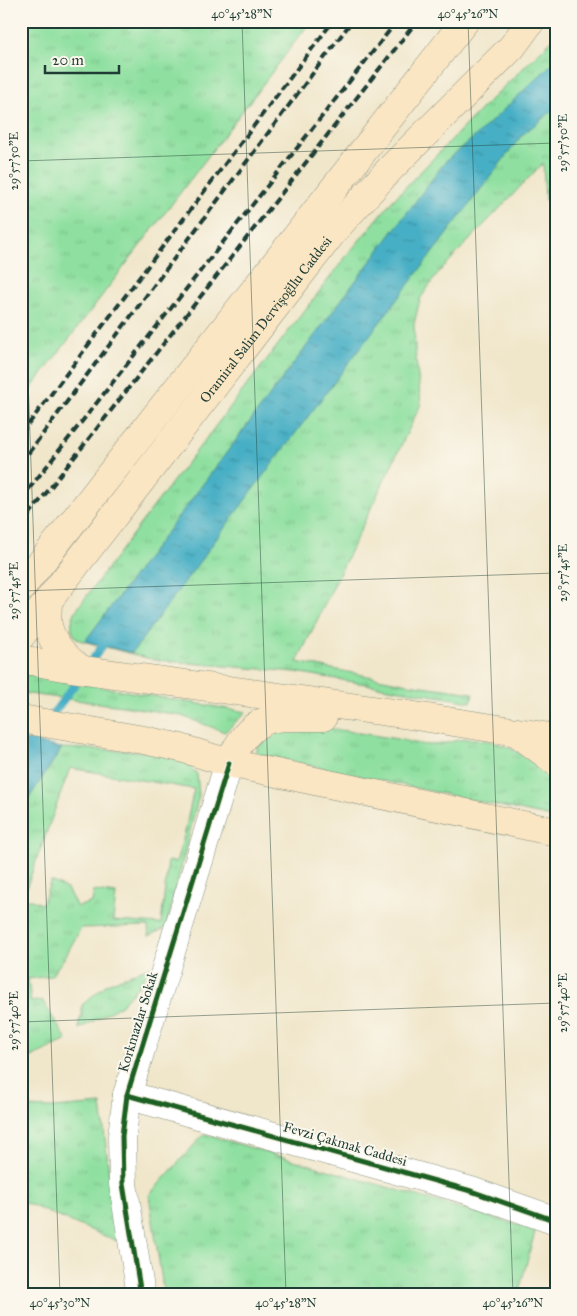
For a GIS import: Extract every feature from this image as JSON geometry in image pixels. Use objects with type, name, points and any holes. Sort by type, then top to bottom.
[{"type":"main road","name":"Oramiral Salim Dervişoğllu Caddesi","points":[[21,588],[466,21]]},
{"type":"main road","name":"Oramiral Salim Dervişoğllu Caddesi","points":[[21,636],[337,228],[390,169],[512,47],[531,21]]},
{"type":"main road","points":[[48,601],[48,628],[71,666]]},
{"type":"main road","points":[[21,659],[124,676],[409,715],[556,738]]},
{"type":"main road","points":[[229,763],[246,734],[255,726],[269,720],[286,717],[409,715]]},
{"type":"main road","points":[[22,719],[172,746],[229,763],[556,832]]},
{"type":"main road","points":[[516,732],[556,762]]},
{"type":"street","name":"Korkmazlar Sokak","points":[[141,1295],[123,1184],[122,1136],[127,1095],[229,763]]},
{"type":"street","name":"Fevzi Çakmak Caddesi","points":[[127,1095],[471,1191],[556,1222]]},
{"type":"green space","points":[[21,21],[311,21],[21,402]]},
{"type":"green space","points":[[556,36],[556,201],[545,200],[543,163],[439,272],[420,299],[414,324],[421,404],[297,662],[408,684],[473,693],[471,702],[295,672],[155,660],[79,640],[72,629],[73,617],[77,609],[348,254],[394,199],[482,108]]},
{"type":"green space","points":[[21,673],[246,712],[225,732],[179,715],[21,693]]},
{"type":"green space","points":[[296,727],[321,727],[427,745],[465,739],[478,739],[504,745],[538,765],[556,783],[556,818],[257,754],[258,742],[262,736],[269,732]]},
{"type":"green space","points":[[62,748],[158,752],[186,763],[197,774],[199,795],[166,928],[149,936],[148,926],[81,928],[65,957],[51,976],[28,979],[31,1002],[42,1000],[67,1040],[21,1062],[21,810]],"holes":[[[70,768],[194,789],[184,836],[176,862],[168,861],[161,924],[113,921],[116,894],[94,891],[92,902],[77,907],[67,889],[51,881],[42,904],[23,897]]]},
{"type":"green space","points":[[151,966],[139,985],[120,1006],[79,1029],[82,1005],[107,984]]},
{"type":"green space","points":[[101,1104],[117,1241],[21,1201],[21,1107],[54,1108]]},
{"type":"green space","points":[[204,1134],[521,1226],[535,1232],[518,1295],[164,1295],[149,1195]]},
{"type":"water","points":[[556,60],[556,108],[522,135],[266,472],[132,653],[85,641],[445,162],[479,133]]},
{"type":"water","points":[[21,739],[62,748],[21,810]]},
{"type":"waterway","points":[[89,664],[109,637]]},
{"type":"waterway","points":[[49,719],[81,676]]},
{"type":"waterway","points":[[21,758],[43,728]]},
{"type":"railway","points":[[21,434],[333,21]]},
{"type":"railway","points":[[21,463],[352,21]]},
{"type":"railway","points":[[21,499],[397,21]]},
{"type":"railway","points":[[21,525],[417,21]]},
{"type":"cycle path","points":[[141,1295],[123,1184],[122,1136],[127,1095],[229,763]]},
{"type":"cycle path","points":[[127,1095],[471,1191],[556,1221]]}]
